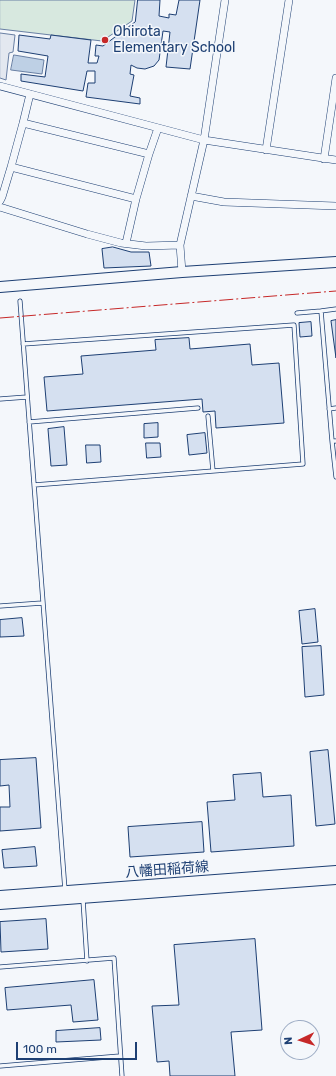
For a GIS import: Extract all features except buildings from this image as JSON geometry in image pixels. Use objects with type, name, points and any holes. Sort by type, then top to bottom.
[{"type":"main road","points":[[0,287],[182,272],[336,262]]},
{"type":"main road","name":"八幡田稲荷線","points":[[0,904],[83,894],[336,871]]},
{"type":"main road","name":"八幡田稲荷線","points":[[83,894],[336,879]]},
{"type":"main road","name":"八幡田稲荷線","points":[[0,896],[65,896]]},
{"type":"street","points":[[182,272],[180,245],[204,140],[225,0]]},
{"type":"street","points":[[266,150],[289,0]]},
{"type":"street","points":[[324,159],[336,78]]},
{"type":"street","points":[[0,86],[204,140],[336,160]]},
{"type":"street","points":[[0,201],[11,167],[30,94]]},
{"type":"street","points":[[23,123],[149,154]]},
{"type":"street","points":[[126,243],[136,199],[158,128]]},
{"type":"street","points":[[11,167],[136,199]]},
{"type":"street","points":[[191,196],[224,202],[336,206]]},
{"type":"street","points":[[0,207],[87,234],[126,243],[146,246],[180,245]]},
{"type":"lane","points":[[20,301],[65,896]]},
{"type":"lane","points":[[297,313],[336,309]]},
{"type":"lane","points":[[320,311],[329,409],[334,441],[336,477]]},
{"type":"lane","points":[[23,344],[294,325],[303,464],[34,485]]},
{"type":"lane","points":[[0,399],[27,397]]},
{"type":"lane","points":[[29,422],[198,408]]},
{"type":"lane","points":[[329,409],[336,408]]},
{"type":"lane","points":[[208,416],[212,471]]},
{"type":"lane","points":[[0,606],[42,603]]},
{"type":"lane","points":[[83,894],[87,961]]},
{"type":"lane","points":[[0,968],[114,958],[122,1076]]},
{"type":"lane","points":[[0,1066],[120,1056]]},
{"type":"shaded area","points":[[0,0],[135,0],[132,21],[102,41],[0,29]]},
{"type":"shaded area","points":[[0,33],[15,35],[13,52],[9,53],[6,80],[0,78]]},
{"type":"water","points":[[14,55],[44,60],[42,74],[11,70]]},
{"type":"power","points":[[0,318],[336,291]]},
{"type":"place","name":"Ohirota Elementary School","points":[[105,40]]}]
